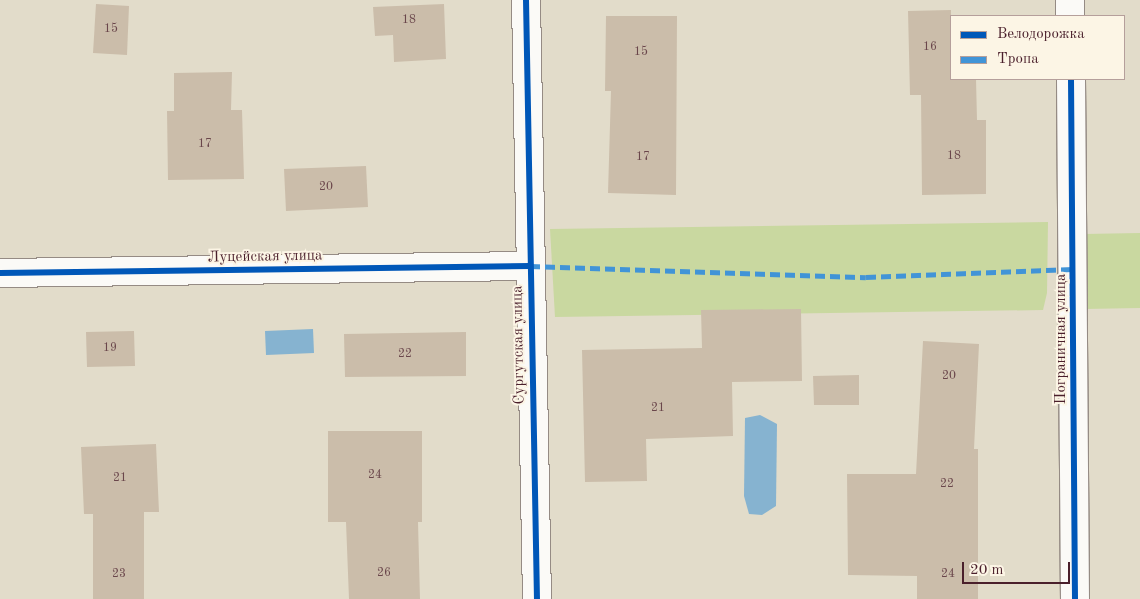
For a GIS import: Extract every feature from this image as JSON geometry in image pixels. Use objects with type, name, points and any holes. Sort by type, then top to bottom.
[{"type":"street","name":"Сургутская улица","points":[[526,0],[537,599]]},
{"type":"street","points":[[1070,0],[1070,15]]},
{"type":"street","name":"Пограничная улица","points":[[1071,80],[1076,599]]},
{"type":"street","name":"Луцейская улица","points":[[0,274],[530,266]]},
{"type":"green space","points":[[1048,222],[1047,293],[1043,310],[555,317],[550,229]]},
{"type":"green space","points":[[1140,233],[1140,308],[1085,309],[1084,234]]},
{"type":"water","points":[[313,329],[314,353],[266,355],[265,331]]},
{"type":"water","points":[[760,415],[777,424],[776,506],[762,515],[749,514],[744,496],[745,418]]},
{"type":"building","points":[[96,4],[129,6],[127,55],[93,53]]},
{"type":"building","points":[[444,4],[446,59],[394,62],[393,35],[375,36],[373,7]]},
{"type":"building","points":[[951,10],[950,80],[976,80],[977,120],[986,120],[986,194],[922,195],[921,95],[910,95],[908,11]]},
{"type":"building","points":[[606,16],[677,16],[676,195],[608,193],[611,91],[605,91]]},
{"type":"building","points":[[232,72],[231,110],[242,110],[244,179],[168,180],[167,111],[174,111],[174,73]]},
{"type":"building","points":[[366,166],[368,207],[286,211],[284,169]]},
{"type":"building","points":[[801,309],[802,381],[732,382],[733,436],[646,439],[647,481],[585,482],[582,350],[702,348],[701,310]]},
{"type":"building","points":[[134,331],[135,366],[87,367],[86,332]]},
{"type":"building","points":[[466,332],[466,376],[345,377],[344,334]]},
{"type":"building","points":[[923,341],[979,344],[974,449],[978,449],[978,599],[917,599],[917,576],[848,575],[847,474],[916,474]]},
{"type":"building","points":[[859,375],[859,405],[814,405],[813,376]]},
{"type":"building","points":[[328,431],[422,431],[422,522],[418,522],[420,599],[349,599],[346,522],[328,522]]},
{"type":"building","points":[[156,444],[159,512],[144,512],[144,599],[93,599],[93,514],[84,514],[81,447]]},
{"type":"marked path","points":[[530,266],[866,277],[1074,269]]},
{"type":"cycle path","points":[[526,0],[537,599]]},
{"type":"cycle path","points":[[1071,80],[1075,599]]},
{"type":"cycle path","points":[[0,273],[530,266]]}]
